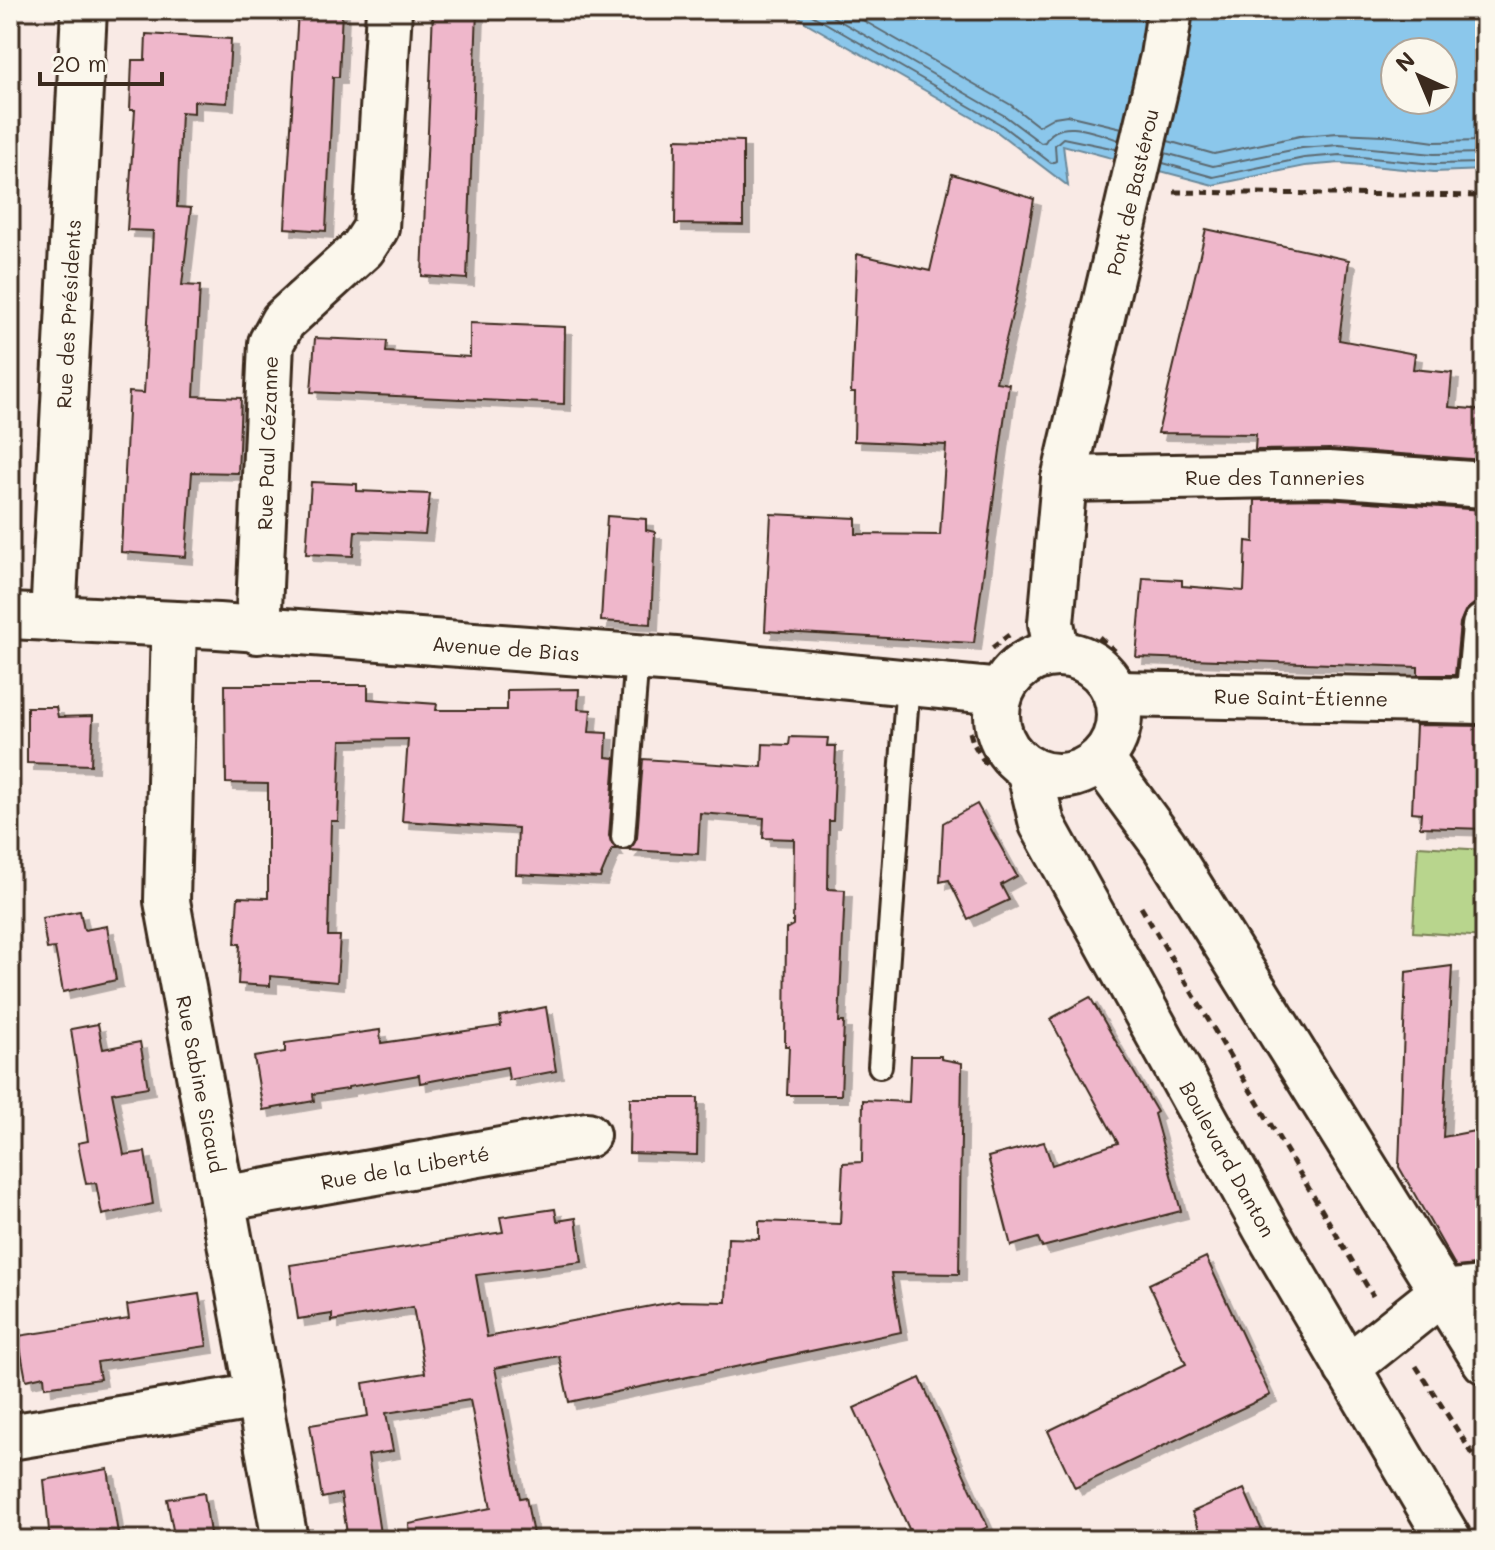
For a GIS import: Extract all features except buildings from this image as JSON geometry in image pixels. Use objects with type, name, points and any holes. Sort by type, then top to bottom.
[{"type":"street","name":"Rue des Présidents","points":[[53,619],[84,10]]},
{"type":"street","name":"Rue Paul Cézanne","points":[[258,631],[271,343],[283,321],[363,248],[376,228],[389,10]]},
{"type":"street","name":"Pont de Bastérou","points":[[1054,638],[1064,479],[1163,56],[1170,10]]},
{"type":"street","name":"Rue des Tanneries","points":[[1064,479],[1328,474],[1485,485]]},
{"type":"street","name":"Avenue de Bias","points":[[10,616],[174,624],[637,657],[985,690]]},
{"type":"street","name":"Rue Sabine Sicaud","points":[[174,624],[167,901],[285,1540]]},
{"type":"street","points":[[1482,701],[1485,626]]},
{"type":"street","points":[[1054,638],[1077,656],[1094,664],[1127,694],[1112,745],[1101,759],[1085,770],[1067,776],[1047,775],[1032,781],[1001,735],[997,709],[985,690],[1040,656],[1054,638]]},
{"type":"street","name":"Rue Saint-Étienne","points":[[1127,694],[1482,701]]},
{"type":"street","points":[[1101,759],[1164,845],[1485,1361]]},
{"type":"street","name":"Boulevard Danton","points":[[1032,781],[1042,824],[1266,1229],[1449,1540]]},
{"type":"street","name":"Rue de la Liberté","points":[[222,1199],[587,1135]]},
{"type":"street","points":[[1347,1368],[1441,1293],[1485,1289]]},
{"type":"street","points":[[10,1437],[259,1396]]},
{"type":"lane","points":[[623,837],[637,657]]},
{"type":"lane","points":[[880,1066],[908,681]]},
{"type":"path","points":[[1172,192],[1485,196]]},
{"type":"path","points":[[1032,781],[1009,783],[988,766],[973,743],[966,716],[985,690],[976,669],[1001,639],[1016,630],[1054,638],[1075,626],[1097,636],[1116,651],[1129,671],[1127,694]]},
{"type":"path","points":[[1137,901],[1393,1329],[1485,1473]]},
{"type":"green space","points":[[1418,846],[1485,850],[1485,937],[1413,932]]},
{"type":"water","points":[[791,10],[1485,10],[1485,170],[1434,172],[1340,163],[1305,166],[1213,185],[1063,145],[1068,186],[996,131],[805,22]]}]
